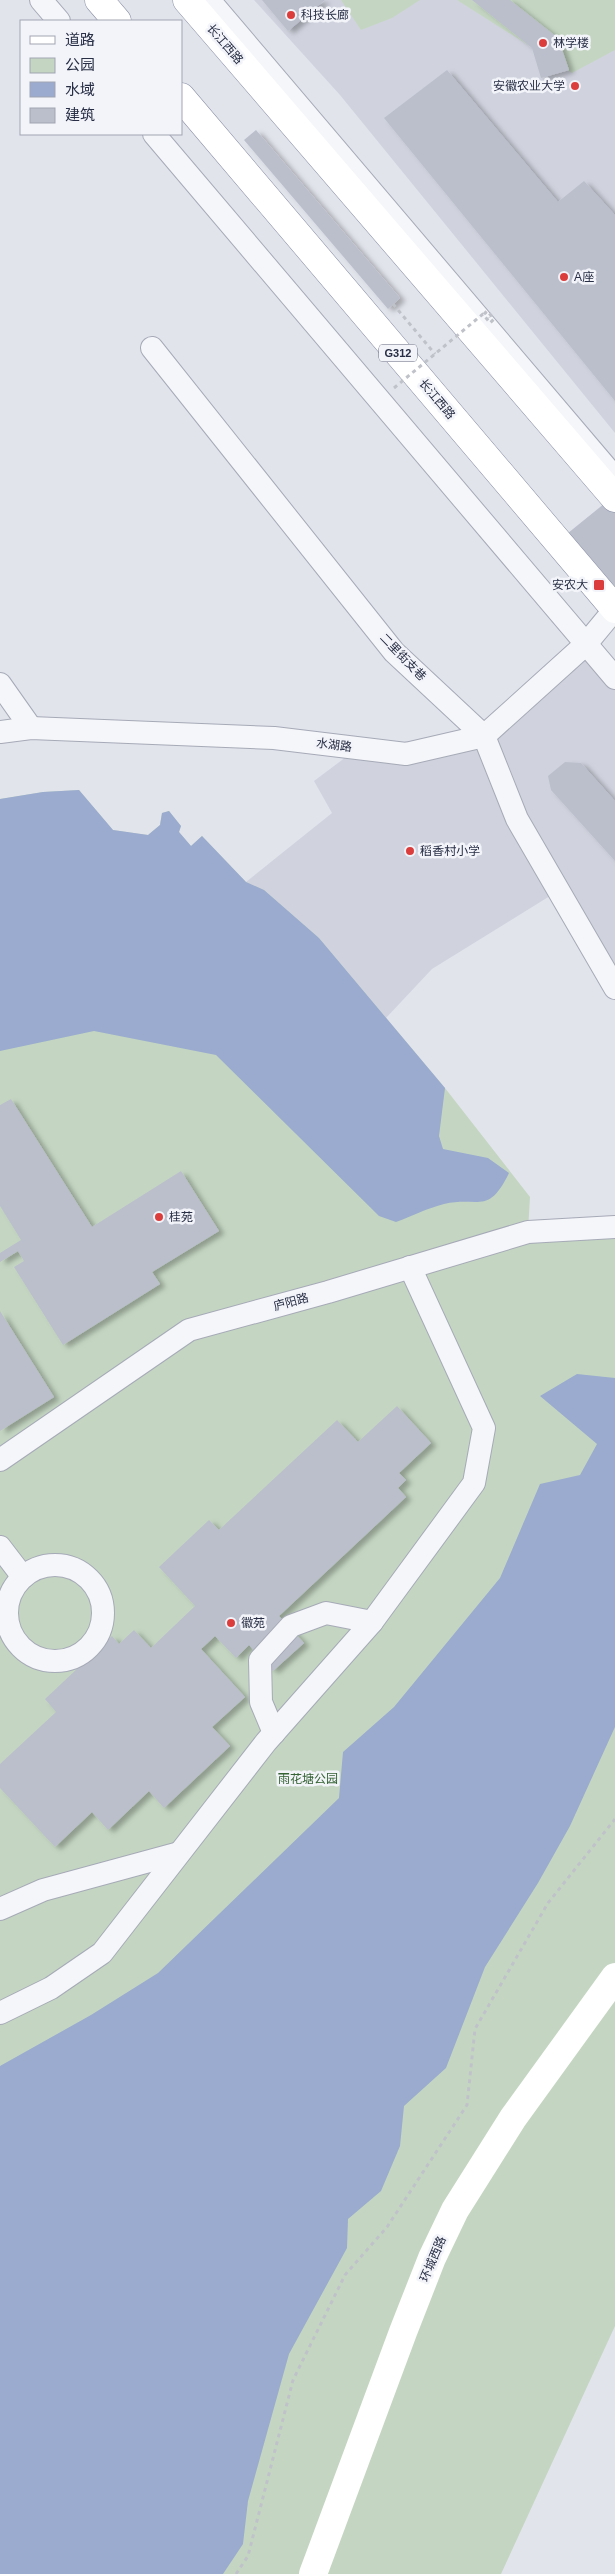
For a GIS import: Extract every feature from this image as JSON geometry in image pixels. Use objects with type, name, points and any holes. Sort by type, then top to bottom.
[{"type":"main road","points":[[99,0],[116,20]]},
{"type":"main road","name":"长江西路","points":[[187,0],[615,498]]},
{"type":"main road","name":"长江西路","points":[[182,98],[615,609]]},
{"type":"main road","name":"环城西路","points":[[313,2574],[406,2324],[432,2258],[455,2210],[512,2118],[615,1977]]},
{"type":"street","points":[[41,0],[58,20]]},
{"type":"street","points":[[209,0],[615,478]]},
{"type":"street","points":[[155,135],[615,678]]},
{"type":"street","name":"二里街支巷","points":[[152,348],[394,652],[484,736],[517,819],[615,988]]},
{"type":"street","name":"水湖路","points":[[0,732],[31,728],[274,738],[406,754],[484,736],[586,644],[615,609]]},
{"type":"street","points":[[0,684],[31,728]]},
{"type":"street","name":"庐阳路","points":[[0,1460],[189,1330],[528,1232],[615,1227]]},
{"type":"street","points":[[0,2013],[51,1988],[102,1953],[274,1733],[372,1622],[474,1483],[484,1428],[410,1267]]},
{"type":"street","points":[[0,1547],[23,1577]]},
{"type":"street","points":[[53,1564],[69,1566],[83,1573],[95,1585],[102,1599],[102,1623],[92,1645],[80,1655],[65,1660],[49,1661],[34,1656],[22,1647],[12,1634],[8,1619],[8,1604],[14,1589],[23,1577],[37,1568],[53,1564]]},
{"type":"street","points":[[274,1733],[261,1702],[260,1660],[291,1626],[326,1613],[372,1622]]},
{"type":"street","points":[[0,1909],[43,1890],[179,1853]]},
{"type":"path","points":[[393,304],[435,354]]},
{"type":"path","points":[[394,388],[483,314],[490,323],[494,319],[487,311],[485,313],[489,318]]},
{"type":"path","points":[[236,2574],[248,2556],[293,2380],[345,2275],[387,2227],[467,2104],[475,2029],[548,1903],[615,1819]]},
{"type":"shaded area","points":[[254,0],[615,0],[615,433],[340,95]]},
{"type":"shaded area","name":"稻香村小学","points":[[586,644],[615,678],[615,988],[558,891],[432,969],[386,1018],[319,938],[246,882],[332,813],[314,781],[358,748],[484,736]]},
{"type":"green space","points":[[341,0],[420,0],[392,18],[361,30]]},
{"type":"green space","points":[[457,0],[615,0],[615,50],[572,73]]},
{"type":"green space","name":"雨花塘公园","points":[[79,790],[113,830],[148,835],[160,825],[162,813],[169,811],[181,826],[179,832],[191,846],[202,836],[246,882],[264,890],[319,938],[445,1088],[530,1197],[528,1231],[615,1227],[615,2326],[501,2574],[0,2574],[0,799],[43,792]]},
{"type":"water","points":[[79,790],[113,830],[148,835],[160,825],[162,813],[169,811],[181,826],[179,832],[191,846],[202,836],[246,882],[264,890],[319,938],[445,1088],[439,1136],[443,1149],[488,1158],[509,1173],[495,1195],[482,1202],[444,1204],[396,1222],[379,1216],[216,1055],[94,1031],[0,1051],[0,799],[43,792]]},
{"type":"water","points":[[577,1374],[615,1378],[615,1727],[570,1826],[538,1883],[485,1967],[446,2068],[404,2106],[400,2146],[381,2191],[348,2219],[347,2248],[289,2354],[248,2501],[243,2544],[223,2574],[0,2574],[0,2066],[91,2015],[158,1973],[339,1798],[343,1752],[394,1707],[500,1578],[540,1484],[580,1475],[597,1444],[540,1396]]},
{"type":"building","name":"科技长廊","points":[[262,0],[325,0],[288,31]]},
{"type":"building","name":"林学楼","points":[[472,0],[510,0],[558,38],[569,70],[541,78],[532,48]]},
{"type":"building","points":[[447,70],[558,202],[584,181],[615,215],[615,401],[384,118]]},
{"type":"building","points":[[256,130],[400,298],[388,309],[244,140]]},
{"type":"building","name":"安农大","points":[[615,495],[615,624],[552,546]]},
{"type":"building","points":[[565,762],[581,763],[615,801],[615,861],[551,790],[548,776]]},
{"type":"building","name":"桂苑","points":[[11,1099],[92,1227],[181,1171],[219,1231],[152,1272],[160,1284],[63,1345],[14,1267],[24,1261],[18,1251],[0,1262],[0,1253],[21,1240],[0,1206],[0,1105]]},
{"type":"building","points":[[0,1311],[54,1397],[0,1431]]},
{"type":"building","name":"徽苑","points":[[397,1406],[431,1443],[399,1473],[406,1480],[398,1488],[406,1497],[279,1616],[304,1643],[273,1671],[249,1645],[236,1658],[215,1636],[201,1649],[245,1697],[212,1727],[230,1746],[164,1808],[149,1791],[108,1830],[92,1812],[55,1847],[0,1788],[0,1764],[56,1712],[45,1699],[112,1636],[119,1644],[134,1630],[151,1648],[195,1606],[159,1567],[209,1520],[219,1530],[337,1420],[358,1442]]},
{"type":"place","name":"科技长廊","points":[[291,15]]},
{"type":"place","name":"林学楼","points":[[543,43]]},
{"type":"place","name":"安徽农业大学","points":[[575,86]]},
{"type":"place","name":"A座","points":[[564,277]]},
{"type":"place","name":"安农大","points":[[599,585]]},
{"type":"place","name":"稻香村小学","points":[[410,851]]},
{"type":"place","name":"桂苑","points":[[159,1217]]},
{"type":"place","name":"徽苑","points":[[231,1623]]}]
